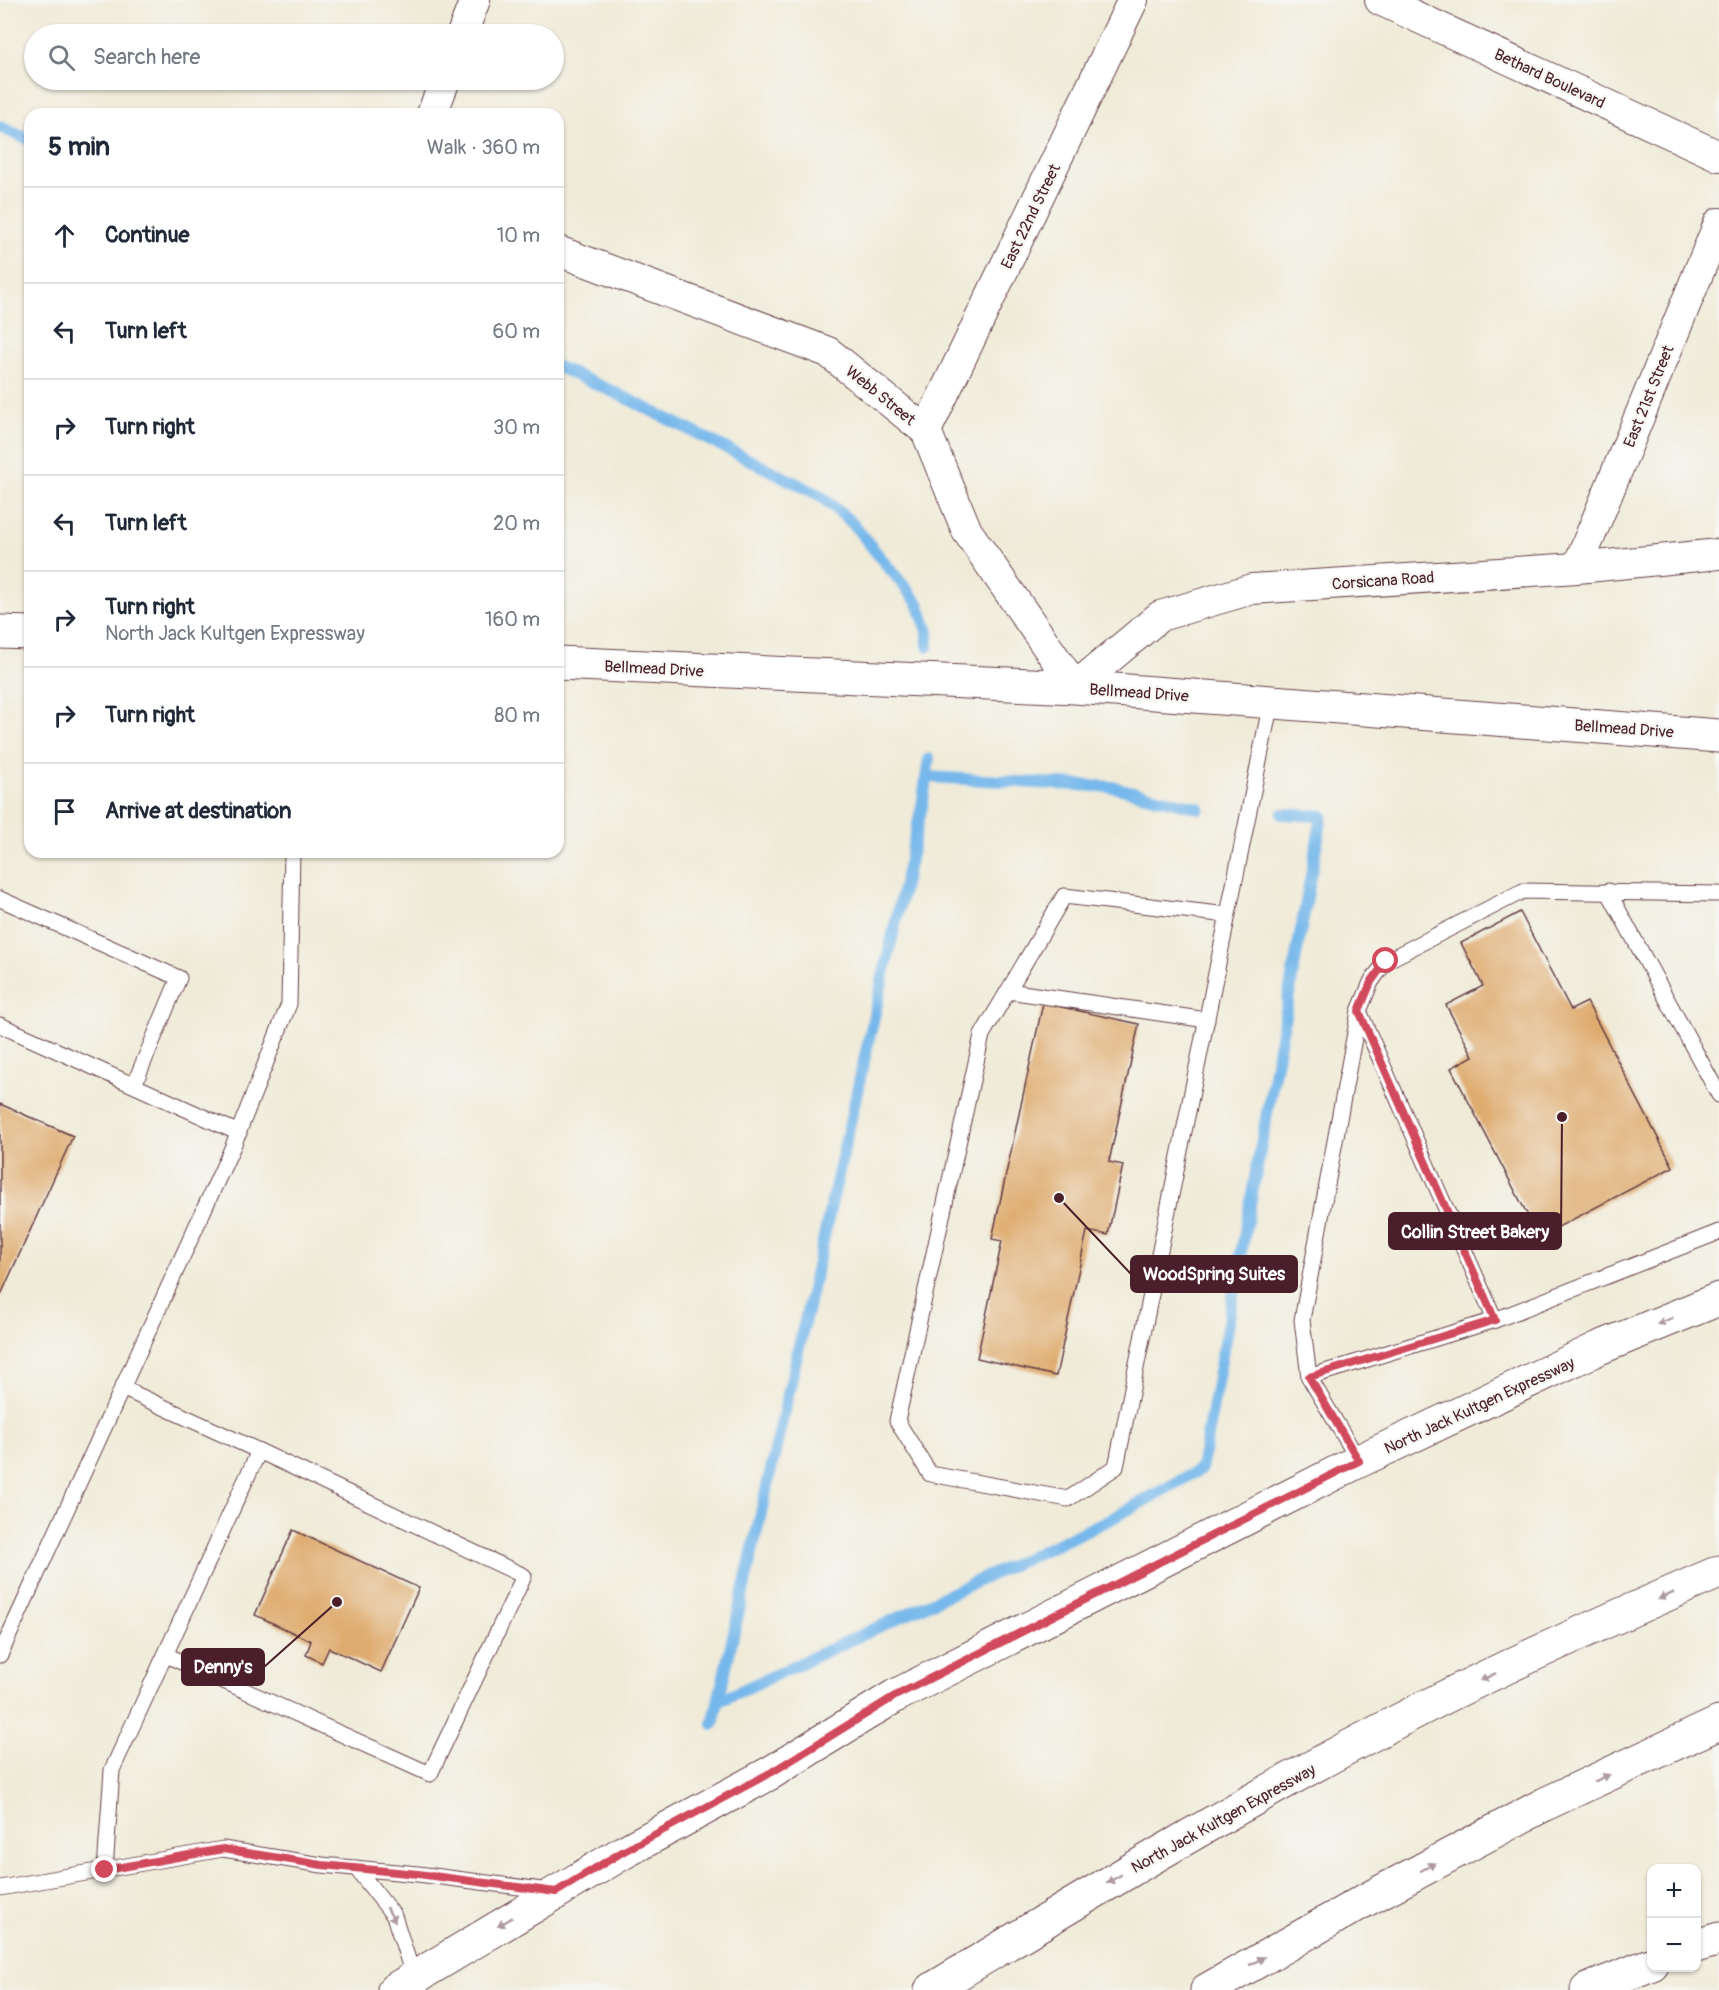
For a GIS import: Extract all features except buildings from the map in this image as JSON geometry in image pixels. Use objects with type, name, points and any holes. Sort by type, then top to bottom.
[{"type":"main road","points":[[0,632],[24,633]]},
{"type":"main road","name":"Bellmead Drive","points":[[564,663],[1075,687],[1719,736]]},
{"type":"main road","name":"North Jack Kultgen Expressway","points":[[404,1984],[624,1851],[772,1772],[895,1696],[1359,1461],[1599,1348],[1719,1299]]},
{"type":"main road","name":"North Jack Kultgen Expressway","points":[[931,1990],[1106,1883],[1427,1706],[1719,1572]]},
{"type":"main road","points":[[1207,1990],[1362,1902],[1545,1804],[1719,1723]]},
{"type":"main road","points":[[1701,1944],[1719,1939]]},
{"type":"main road","points":[[1587,1990],[1647,1966]]},
{"type":"street","points":[[466,24],[475,0]]},
{"type":"street","name":"East 22nd Street","points":[[926,431],[1133,0]]},
{"type":"street","name":"Bethard Boulevard","points":[[1380,0],[1719,156]]},
{"type":"street","points":[[434,108],[441,90]]},
{"type":"street","name":"East 21st Street","points":[[1577,568],[1719,223]]},
{"type":"street","name":"Webb Street","points":[[564,253],[828,352],[926,431],[967,531],[1075,687]]},
{"type":"street","name":"Corsicana Road","points":[[1075,687],[1160,616],[1252,589],[1577,568],[1719,554]]},
{"type":"lane","points":[[1228,915],[1064,896],[982,1035],[897,1421],[930,1474],[1068,1499],[1116,1467],[1207,1020],[1271,702]]},
{"type":"lane","points":[[0,1655],[239,1133],[289,1004],[292,858]]},
{"type":"lane","points":[[1359,1461],[1309,1377],[1302,1320],[1359,1011],[1371,982],[1386,961],[1523,891],[1719,894]]},
{"type":"lane","points":[[1608,891],[1719,1095]]},
{"type":"lane","points":[[0,899],[179,978],[134,1085]]},
{"type":"lane","points":[[1008,991],[1207,1020]]},
{"type":"lane","points":[[1359,1011],[1495,1320]]},
{"type":"lane","points":[[0,1025],[239,1133]]},
{"type":"lane","points":[[1309,1377],[1495,1320],[1719,1232]]},
{"type":"lane","points":[[123,1388],[524,1576],[430,1774],[166,1655]]},
{"type":"lane","points":[[105,1870],[112,1770],[259,1451]]},
{"type":"lane","points":[[0,1888],[223,1849],[356,1868],[556,1892]]},
{"type":"lane","points":[[356,1868],[394,1916],[404,1984]]},
{"type":"waterway","points":[[0,127],[24,137]]},
{"type":"waterway","points":[[564,370],[616,393],[821,496],[852,523],[918,603],[928,632],[928,646]]},
{"type":"waterway","points":[[713,1724],[922,806],[929,759]]},
{"type":"waterway","points":[[927,777],[1113,787],[1199,808]]},
{"type":"waterway","points":[[719,1701],[1111,1519],[1201,1469],[1322,816],[1282,814]]},
{"type":"place","name":"Collin Street Bakery","points":[[1562,1117]]},
{"type":"place","name":"WoodSpring Suites","points":[[1059,1198]]},
{"type":"place","name":"Denny's","points":[[337,1602]]},
{"type":"route","points":[[105,1870],[223,1849],[322,1865],[418,1874],[556,1892],[624,1851],[772,1772],[895,1696],[1359,1461],[1309,1377],[1495,1320],[1359,1011],[1371,982],[1386,961]]}]
